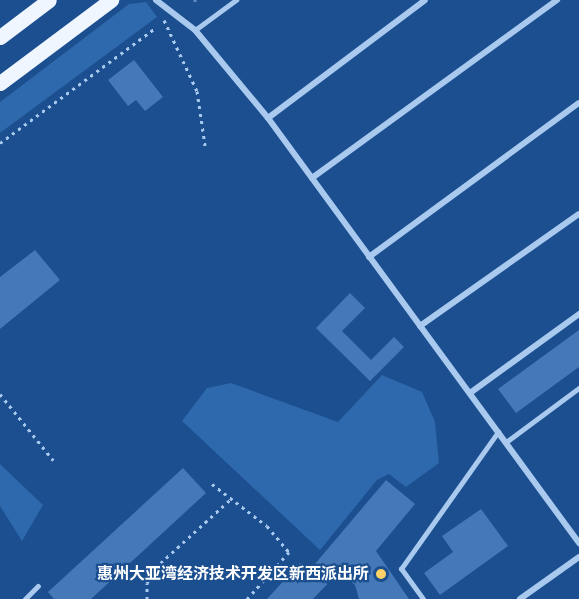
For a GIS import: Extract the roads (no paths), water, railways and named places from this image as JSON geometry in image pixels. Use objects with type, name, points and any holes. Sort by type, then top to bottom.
[{"type":"main road","points":[[0,37],[49,0]]},
{"type":"main road","points":[[0,83],[111,0]]},
{"type":"street","points":[[156,0],[165,10],[195,30],[268,118],[579,543]]},
{"type":"street","points":[[268,118],[425,0]]},
{"type":"street","points":[[312,178],[557,0]]},
{"type":"street","points":[[369,257],[579,103]]},
{"type":"street","points":[[420,326],[579,214]]},
{"type":"street","points":[[470,393],[579,314]]},
{"type":"street","points":[[520,599],[579,557]]},
{"type":"lane","points":[[195,30],[236,0]]},
{"type":"lane","points":[[506,442],[579,388]]},
{"type":"lane","points":[[423,599],[401,569],[498,432]]},
{"type":"lane","points":[[25,599],[38,586]]},
{"type":"place","name":"惠州大亚湾经济技术开发区新西派出所","points":[[381,574]]}]
